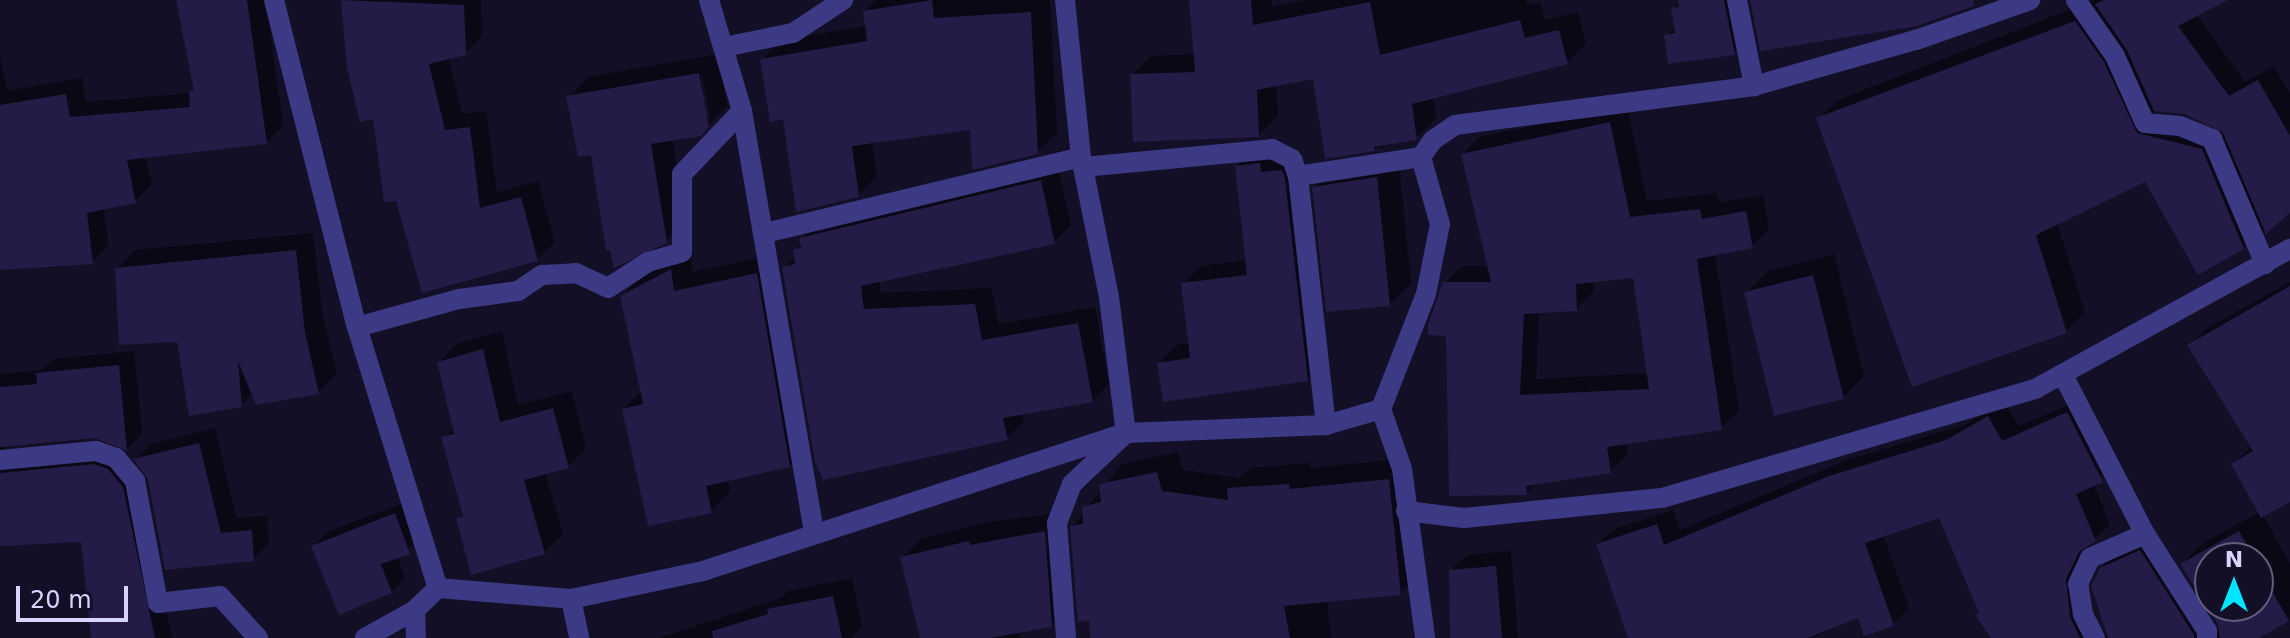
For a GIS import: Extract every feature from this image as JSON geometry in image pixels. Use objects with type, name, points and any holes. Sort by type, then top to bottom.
[{"type":"street","points":[[274,0],[357,327],[438,588]]},
{"type":"street","points":[[709,0],[742,111],[814,531]]},
{"type":"street","points":[[724,47],[793,33],[843,0]]},
{"type":"street","points":[[1065,0],[1082,162],[1109,297],[1126,433]]},
{"type":"street","points":[[1737,0],[1754,86]]},
{"type":"street","points":[[1298,176],[1421,157],[1433,140],[1455,125],[1754,86],[1916,40],[2030,0]]},
{"type":"street","points":[[2076,0],[2115,56],[2145,123],[2180,126],[2212,139],[2265,264]]},
{"type":"street","points":[[357,327],[459,299],[518,291],[542,275],[576,273],[608,288],[648,262],[682,252],[682,174],[742,111]]},
{"type":"street","points":[[765,233],[1082,162],[1272,149],[1292,159],[1298,176],[1326,425]]},
{"type":"street","points":[[1421,157],[1440,224],[1426,294],[1381,409],[1402,469],[1425,638]]},
{"type":"street","points":[[1406,511],[1464,518],[1662,498],[2035,389],[2290,249]]},
{"type":"street","points":[[2063,375],[2145,534],[2207,631],[2207,638]]},
{"type":"street","points":[[365,638],[415,610],[438,588],[571,599],[703,571],[814,531],[1126,433],[1326,425],[1381,409]]},
{"type":"street","points":[[1066,638],[1057,523],[1072,484],[1126,433]]},
{"type":"street","points":[[0,460],[96,451],[116,458],[135,481],[158,603],[220,596],[258,638]]},
{"type":"street","points":[[2095,638],[2083,614],[2078,584],[2090,558],[2145,534]]},
{"type":"street","points":[[571,599],[579,638]]},
{"type":"street","points":[[415,610],[416,638]]},
{"type":"building","points":[[176,0],[247,0],[267,144],[127,160],[136,203],[87,213],[93,264],[0,270],[0,105],[66,94],[70,117],[190,107],[189,91],[194,91]]},
{"type":"building","points":[[341,0],[464,5],[466,55],[429,64],[445,130],[470,127],[480,208],[521,197],[538,261],[422,293],[396,201],[384,202],[373,119],[360,122],[347,68]]},
{"type":"building","points":[[932,0],[934,18],[1031,12],[1038,154],[972,170],[970,130],[852,146],[859,197],[796,212],[783,119],[770,122],[760,59],[867,41],[863,11]]},
{"type":"building","points":[[1189,0],[1251,0],[1253,25],[1370,2],[1380,55],[1520,20],[1525,38],[1559,30],[1568,64],[1412,104],[1417,140],[1374,147],[1375,151],[1325,159],[1313,79],[1257,90],[1259,137],[1133,142],[1130,74],[1195,72]]},
{"type":"building","points":[[1678,0],[1724,0],[1735,55],[1668,64],[1664,35],[1675,33],[1671,8],[1679,7]]},
{"type":"building","points":[[1750,0],[1973,0],[1974,6],[1917,26],[1760,51]]},
{"type":"building","points":[[2104,0],[2228,0],[2178,26],[2229,96],[2258,80],[2290,136],[2290,213],[2266,234],[2223,133],[2185,114],[2154,111],[2127,50],[2095,4]]},
{"type":"building","points":[[2075,21],[2104,62],[2137,133],[2202,149],[2244,249],[2198,275],[2145,182],[2036,235],[2067,333],[1912,387],[1816,118]]},
{"type":"building","points":[[699,73],[709,127],[701,136],[651,144],[667,243],[614,268],[610,250],[606,251],[591,155],[578,157],[566,96]]},
{"type":"building","points":[[1610,122],[1630,217],[1700,209],[1702,219],[1746,211],[1753,248],[1697,259],[1722,430],[1607,447],[1611,473],[1526,486],[1527,495],[1449,496],[1446,336],[1428,335],[1428,325],[1443,282],[1491,282],[1461,154]],"holes":[[[1633,278],[1649,389],[1520,395],[1524,314],[1577,311],[1576,284]]]},
{"type":"building","points":[[1260,163],[1261,172],[1282,170],[1285,179],[1308,381],[1163,402],[1157,363],[1190,358],[1181,283],[1247,275],[1235,166]]},
{"type":"building","points":[[1377,177],[1390,306],[1326,312],[1312,187]]},
{"type":"building","points":[[1041,180],[1055,244],[861,286],[864,309],[975,304],[982,340],[1078,323],[1093,402],[1003,418],[1008,440],[823,480],[815,462],[782,267],[795,264],[793,249],[801,248],[799,238]]},
{"type":"building","points":[[296,250],[305,332],[319,394],[256,405],[238,361],[242,407],[189,416],[177,342],[119,345],[115,268]]},
{"type":"building","points":[[671,269],[674,291],[757,273],[790,467],[706,486],[712,513],[648,526],[622,409],[643,404],[620,296]]},
{"type":"building","points":[[1813,275],[1844,399],[1774,416],[1744,292]]},
{"type":"building","points":[[2290,286],[2290,502],[2261,518],[2231,464],[2253,451],[2187,345]]},
{"type":"building","points":[[483,349],[500,422],[553,408],[569,468],[524,480],[545,554],[471,575],[456,518],[463,516],[441,437],[454,434],[437,362]]},
{"type":"building","points":[[119,365],[127,451],[95,438],[0,447],[0,387],[37,384],[36,373]]},
{"type":"building","points":[[2067,412],[2103,482],[2076,494],[2096,541],[2079,552],[2066,579],[2070,617],[2080,638],[1991,638],[1975,615],[1979,613],[1939,518],[1865,543],[1894,626],[1864,636],[1858,618],[1808,638],[1628,638],[1596,544],[1657,524],[1664,545],[1829,476],[1946,440],[1988,416],[2002,441]]},
{"type":"building","points":[[199,443],[221,533],[252,530],[254,561],[165,570],[148,479],[133,459]]},
{"type":"building","points":[[94,464],[108,469],[123,487],[155,638],[91,638],[81,542],[0,546],[0,473]]},
{"type":"building","points":[[1157,472],[1162,491],[1228,500],[1227,488],[1289,484],[1290,489],[1389,479],[1401,595],[1284,606],[1290,638],[1090,638],[1089,620],[1078,622],[1070,526],[1083,524],[1082,507],[1101,502],[1099,484]]},
{"type":"building","points":[[395,513],[410,554],[381,564],[392,593],[339,615],[311,546]]},
{"type":"building","points":[[1045,531],[1052,627],[990,638],[920,638],[900,557],[969,541],[970,545]]},
{"type":"building","points":[[2239,531],[2245,542],[2219,542]]},
{"type":"building","points":[[2140,550],[2194,638],[2108,638],[2091,586],[2100,568]]},
{"type":"building","points":[[2194,556],[2194,586],[2180,564]]},
{"type":"building","points":[[1496,566],[1502,638],[1450,638],[1449,570]]},
{"type":"building","points":[[2274,594],[2289,621],[2259,638],[2220,638],[2218,624],[2274,622]]},
{"type":"building","points":[[833,596],[842,638],[713,638],[712,631],[768,614],[767,609]]}]
